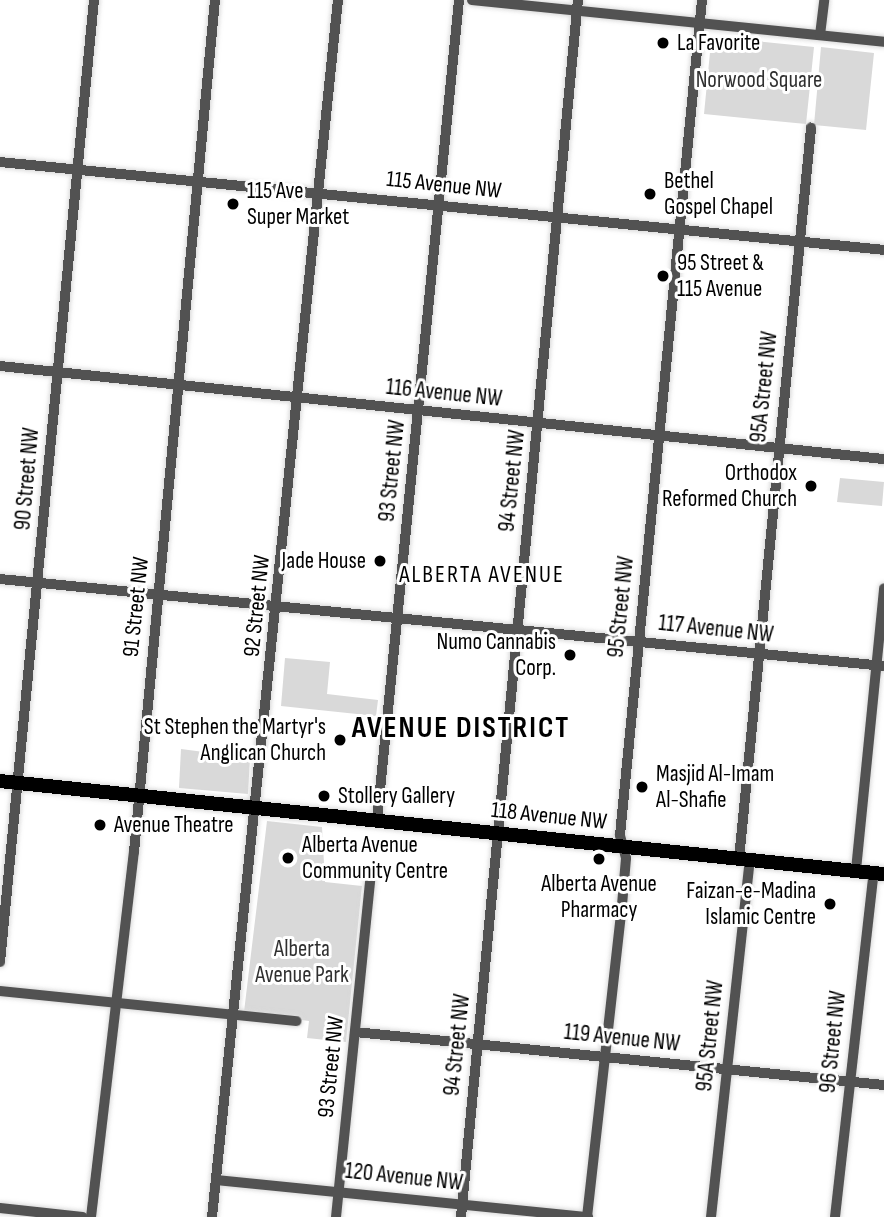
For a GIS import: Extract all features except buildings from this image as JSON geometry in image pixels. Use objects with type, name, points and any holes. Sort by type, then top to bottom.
[{"type":"main road","name":"118 Avenue NW","points":[[0,781],[879,873]]},
{"type":"street","name":"90 Street NW","points":[[0,962],[94,0]]},
{"type":"street","name":"91 Street NW","points":[[92,1217],[160,595],[177,384],[215,0]]},
{"type":"street","name":"92 Street NW","points":[[212,1217],[248,866],[279,607],[338,0]]},
{"type":"street","name":"93 Street NW","points":[[377,820],[459,0]]},
{"type":"street","points":[[472,0],[577,5],[700,23],[884,42]]},
{"type":"street","name":"95 Street NW","points":[[587,1217],[626,858],[621,846],[639,642],[702,0]]},
{"type":"street","points":[[820,35],[824,0]]},
{"type":"street","name":"94 Street NW","points":[[461,1217],[559,218],[577,5]]},
{"type":"street","name":"95A Street NW","points":[[711,1217],[727,1069],[759,654],[811,128]]},
{"type":"street","name":"115 Avenue NW","points":[[0,162],[884,250]]},
{"type":"street","name":"116 Avenue NW","points":[[0,366],[177,384],[299,400],[884,458]]},
{"type":"street","name":"117 Avenue NW","points":[[0,579],[880,666]]},
{"type":"street","points":[[856,870],[880,666],[884,588]]},
{"type":"street","name":"96 Street NW","points":[[835,1217],[879,873]]},
{"type":"street","name":"93 Street NW","points":[[336,1217],[370,880]]},
{"type":"street","points":[[0,991],[296,1021]]},
{"type":"street","name":"119 Avenue NW","points":[[355,1032],[727,1069],[850,1085],[884,1085]]},
{"type":"street","name":"120 Avenue NW","points":[[216,1180],[587,1217]]},
{"type":"street","points":[[0,1208],[83,1217]]},
{"type":"green space","name":"Norwood Square","points":[[717,37],[814,47],[806,124],[704,114],[711,42]]},
{"type":"green space","name":"Norwood Square","points":[[821,47],[874,53],[866,130],[814,125]]},
{"type":"green space","points":[[840,478],[884,482],[882,506],[837,502]]},
{"type":"green space","points":[[285,658],[330,662],[327,694],[378,700],[376,716],[281,706]]},
{"type":"green space","points":[[181,749],[250,758],[248,794],[179,788]]},
{"type":"green space","name":"Alberta Avenue Park","points":[[267,821],[322,827],[325,882],[362,886],[346,1042],[307,1038],[309,1021],[244,1012]]},
{"type":"place","name":"La Favorite","points":[[663,43]]},
{"type":"place","name":"Bethel Gospel Chapel","points":[[650,194]]},
{"type":"place","name":"115 Ave Super Market","points":[[233,204]]},
{"type":"place","name":"95 Street & 115 Avenue","points":[[663,276]]},
{"type":"place","name":"Orthodox Reformed Church","points":[[811,486]]},
{"type":"place","name":"Jade House","points":[[380,561]]},
{"type":"place","name":"Numo Cannabis Corp.","points":[[570,655]]},
{"type":"place","name":"St Stephen the Martyr's Anglican Church","points":[[340,740]]},
{"type":"place","name":"Masjid Al-Imam Al-Shafie","points":[[642,787]]},
{"type":"place","name":"Stollery Gallery","points":[[324,796]]},
{"type":"place","name":"Avenue Theatre","points":[[100,825]]},
{"type":"place","name":"Alberta Avenue Community Centre","points":[[288,858]]},
{"type":"place","name":"Alberta Avenue Pharmacy","points":[[599,859]]},
{"type":"place","name":"Faizan-e-Madina Islamic Centre","points":[[830,904]]},
{"type":"district","name":"ALBERTA AVENUE","points":[[482,575]]},
{"type":"district","name":"AVENUE DISTRICT","points":[[461,728]]}]
